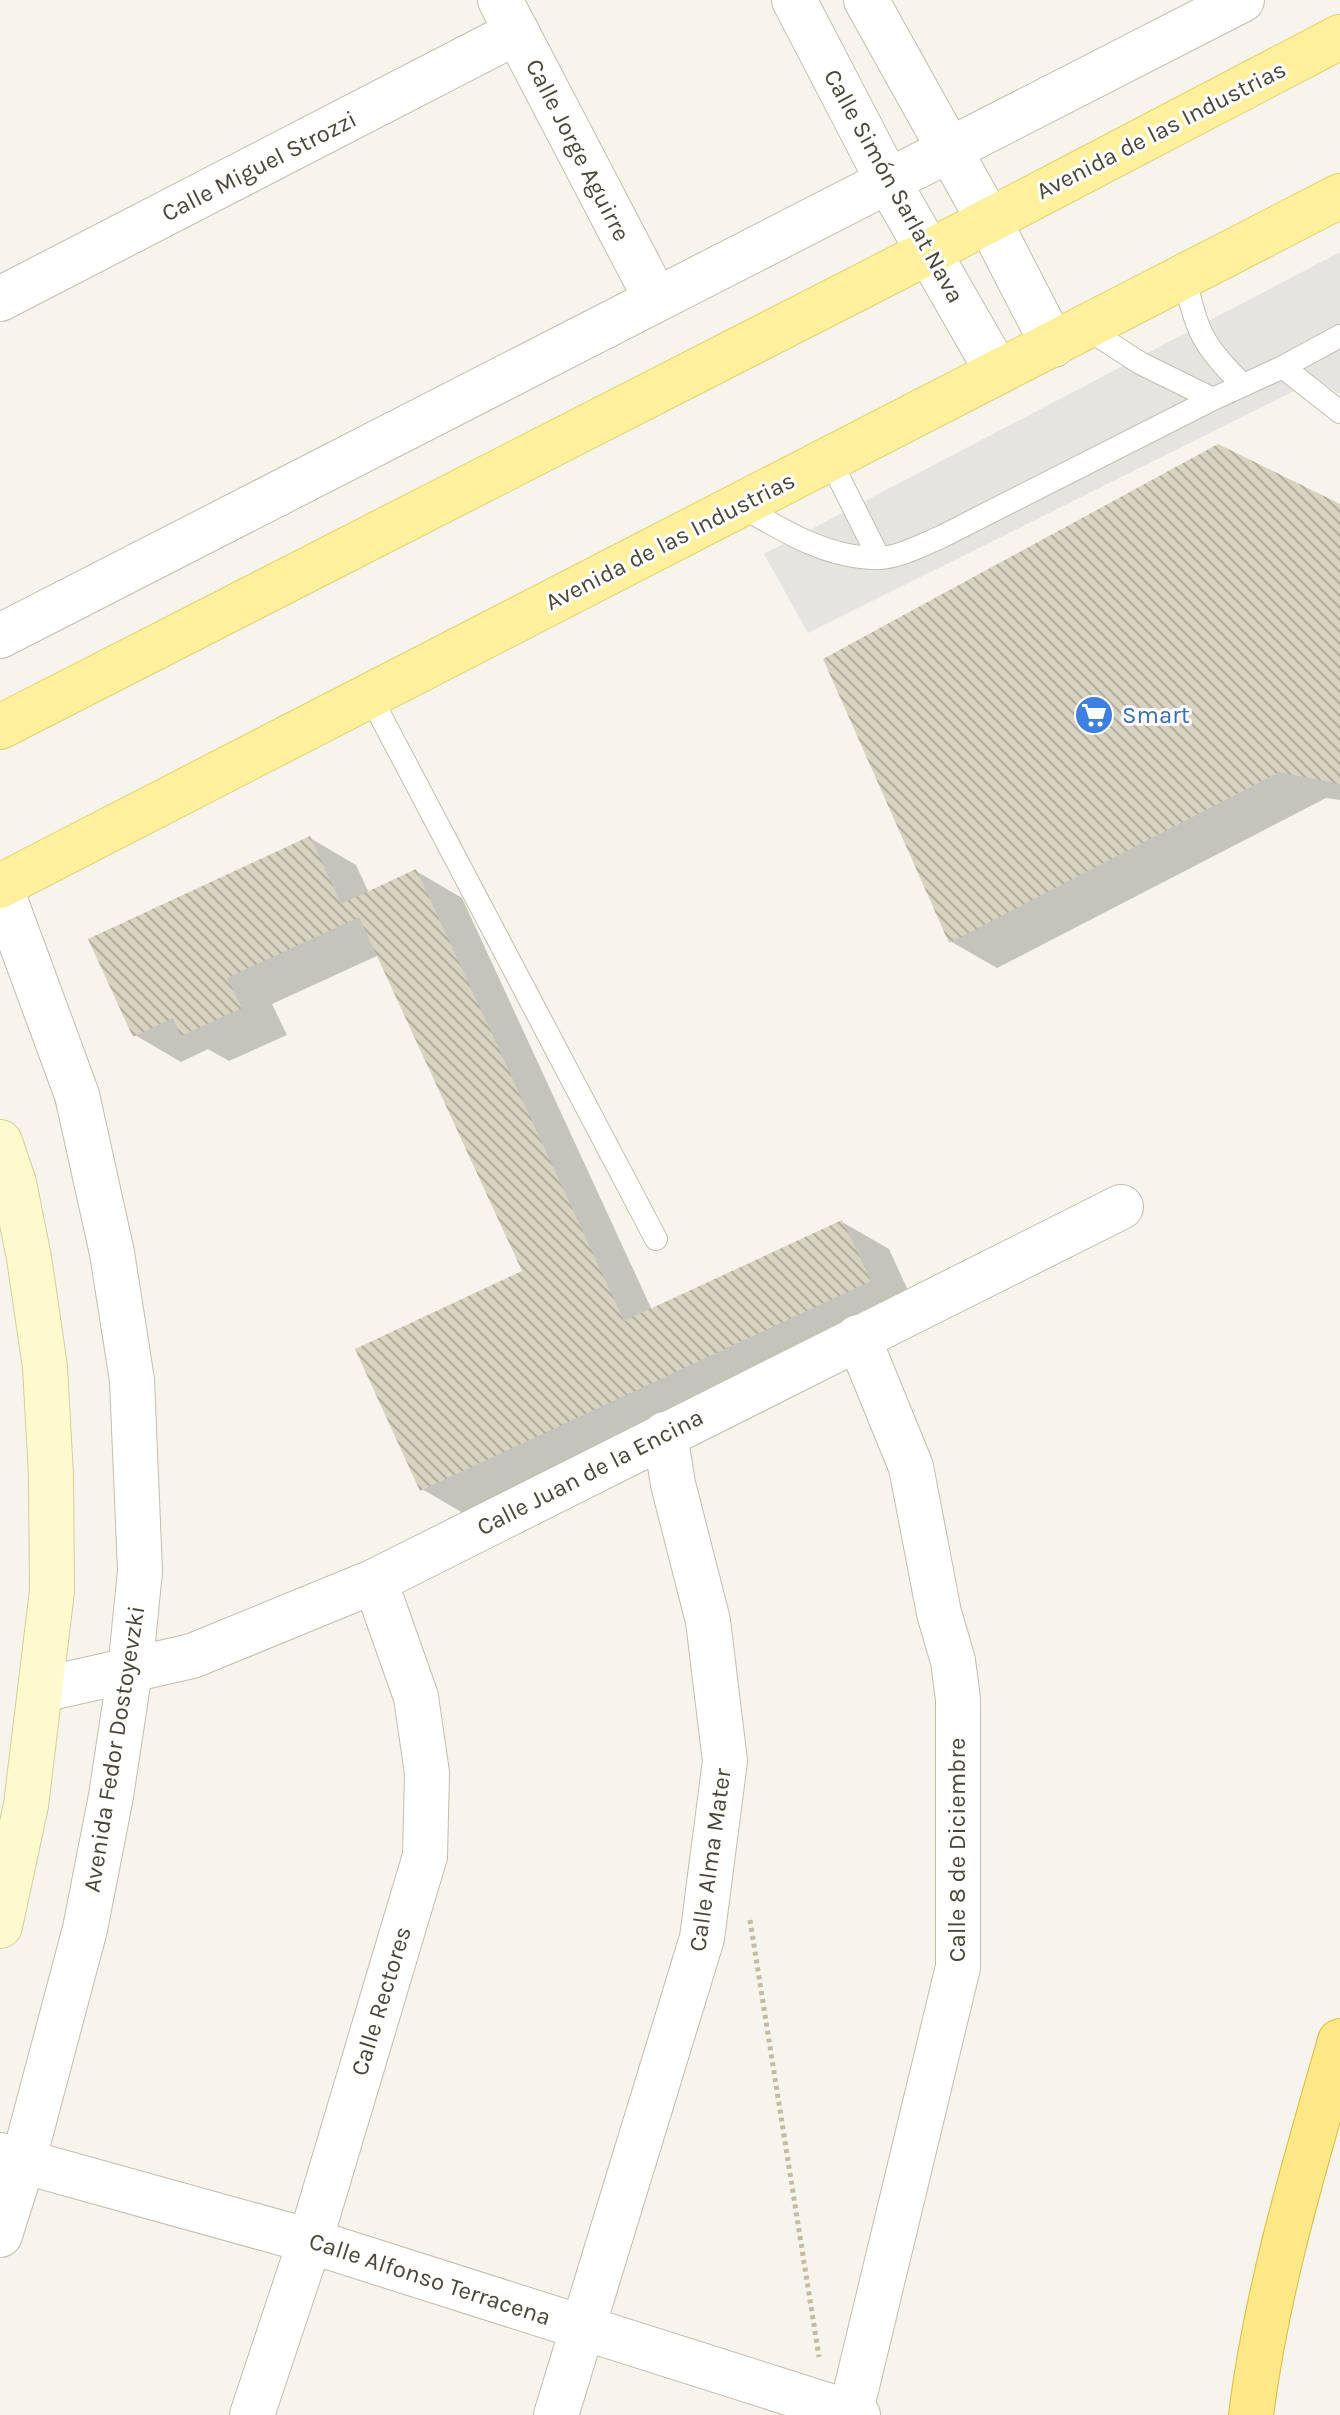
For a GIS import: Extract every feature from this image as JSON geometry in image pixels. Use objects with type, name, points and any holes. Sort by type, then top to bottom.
[{"type":"highway","points":[[1251,2415],[1258,2359],[1295,2201],[1340,2041]]},
{"type":"main road","name":"Avenida de las Industrias","points":[[0,727],[929,252],[1340,37]]},
{"type":"main road","name":"Avenida de las Industrias","points":[[0,886],[1340,196]]},
{"type":"main road","points":[[0,1142],[14,1183],[45,1367],[51,1476],[52,1591],[26,1805],[0,1926]]},
{"type":"street","name":"Calle Simón Sarlat Nava","points":[[794,0],[888,181],[997,371]]},
{"type":"street","points":[[866,0],[988,219],[1070,336]]},
{"type":"street","points":[[0,636],[1242,0]]},
{"type":"street","name":"Calle Miguel Strozzi","points":[[0,299],[509,16]]},
{"type":"street","name":"Calle Jorge Aguirre","points":[[509,16],[656,299]]},
{"type":"street","name":"Avenida Fedor Dostoyevzki","points":[[0,886],[77,1095],[112,1253],[132,1396],[140,1571],[130,1671],[111,1796],[85,1929],[12,2158],[0,2235]]},
{"type":"street","name":"Calle Juan de la Encina","points":[[41,1690],[192,1656],[375,1581],[1121,1207]]},
{"type":"street","name":"Calle 8 de Diciembre","points":[[846,2412],[958,1967],[958,1699],[953,1661],[939,1613],[911,1467],[858,1337]]},
{"type":"street","name":"Calle Alma Mater","points":[[556,2415],[702,1938],[725,1761],[708,1621],[673,1484],[665,1434]]},
{"type":"street","name":"Calle Rectores","points":[[252,2415],[310,2241],[425,1856],[427,1773],[416,1697],[375,1581]]},
{"type":"street","name":"Calle Alfonso Terracena","points":[[12,2158],[310,2241],[846,2412]]},
{"type":"lane","points":[[1185,277],[1195,322],[1215,358],[1243,385]]},
{"type":"lane","points":[[1070,336],[1140,363],[1213,399]]},
{"type":"lane","points":[[739,505],[788,534],[834,552],[879,558],[916,549],[1340,336]]},
{"type":"lane","points":[[1283,367],[1340,412]]},
{"type":"lane","points":[[829,458],[879,558]]},
{"type":"lane","points":[[370,696],[656,1239]]},
{"type":"path","points":[[750,1918],[846,2412]]},
{"type":"shaded area","points":[[1340,252],[1340,395],[1318,379],[808,633],[764,554]]},
{"type":"building","name":"Smart","points":[[1218,444],[1340,504],[1340,784],[1279,772],[949,943],[823,659]]},
{"type":"building","points":[[310,836],[341,904],[416,869],[624,1321],[842,1220],[871,1281],[420,1491],[355,1349],[522,1271],[359,917],[227,978],[242,1008],[181,1036],[173,1018],[133,1037],[88,939]]},
{"type":"place","name":"Smart","points":[[1094,715]]}]
